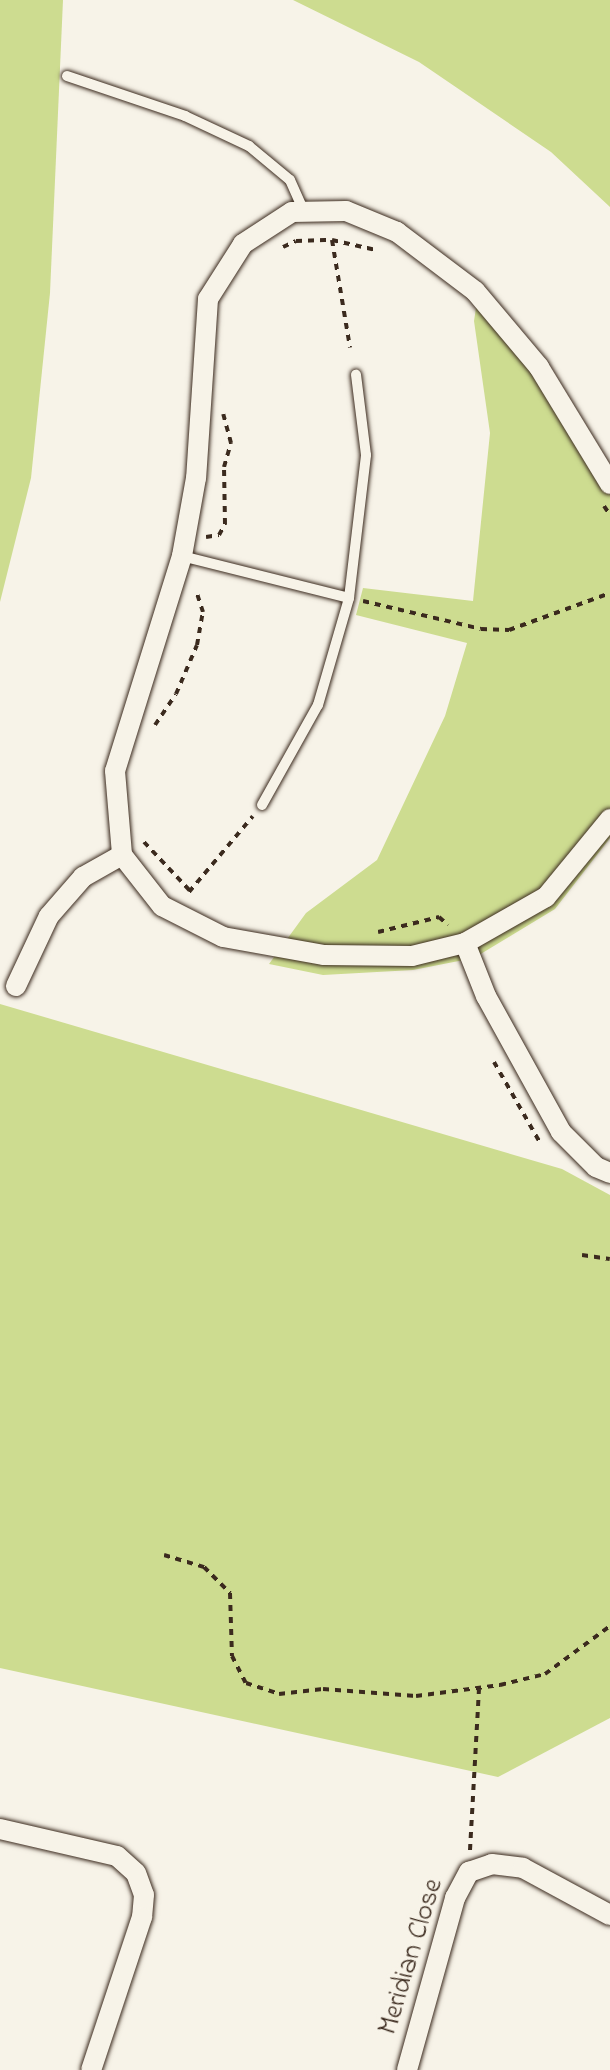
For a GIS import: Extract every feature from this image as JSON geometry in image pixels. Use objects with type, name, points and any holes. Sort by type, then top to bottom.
[{"type":"street","points":[[604,491],[539,367],[475,291],[397,232],[346,211],[292,212],[243,244],[208,299],[196,478],[182,556],[115,771],[122,855],[162,906],[223,937],[324,955],[412,956],[546,897],[610,819]]},
{"type":"street","points":[[16,986],[49,916],[83,877],[122,855]]},
{"type":"street","points":[[459,936],[486,996],[561,1132],[596,1167],[610,1173]]},
{"type":"street","points":[[0,1829],[117,1856],[136,1873],[144,1895],[142,1917],[91,2070]]},
{"type":"street","name":"Meridian Close","points":[[407,2070],[455,1898],[469,1872],[492,1864],[523,1868],[610,1915]]},
{"type":"lane","points":[[67,76],[185,116],[249,146],[290,180],[304,212]]},
{"type":"lane","points":[[262,805],[318,705],[349,598],[366,455],[356,375]]},
{"type":"lane","points":[[182,556],[349,598]]},
{"type":"path","points":[[272,252],[296,241],[332,240],[387,254]]},
{"type":"path","points":[[332,240],[350,347]]},
{"type":"path","points":[[203,538],[219,535],[225,524],[224,467],[231,443],[221,407]]},
{"type":"path","points":[[604,491],[610,515]]},
{"type":"path","points":[[151,735],[176,694],[197,645],[203,612],[190,582]]},
{"type":"path","points":[[349,598],[481,629],[509,630],[610,593]]},
{"type":"path","points":[[173,912],[262,805]]},
{"type":"path","points":[[142,829],[145,843],[189,892],[199,898]]},
{"type":"path","points":[[366,932],[439,917],[459,936]]},
{"type":"path","points":[[582,1255],[610,1259]]},
{"type":"path","points":[[164,1555],[204,1567],[230,1593],[232,1656],[246,1683],[279,1694],[323,1689],[416,1696],[479,1689],[545,1674],[610,1626]]},
{"type":"path","points":[[469,1872],[479,1689]]},
{"type":"green space","points":[[0,0],[63,0],[50,293],[31,478],[0,602]]},
{"type":"green space","points":[[293,0],[610,0],[610,207],[551,152],[419,62]]},
{"type":"green space","points":[[477,301],[539,367],[610,484],[610,838],[555,909],[474,958],[413,970],[323,975],[269,964],[306,913],[377,860],[445,716],[467,643],[356,615],[363,588],[473,601],[490,433],[474,321]]},
{"type":"green space","points":[[0,1004],[562,1169],[610,1195],[610,1718],[498,1777],[0,1668]]}]
